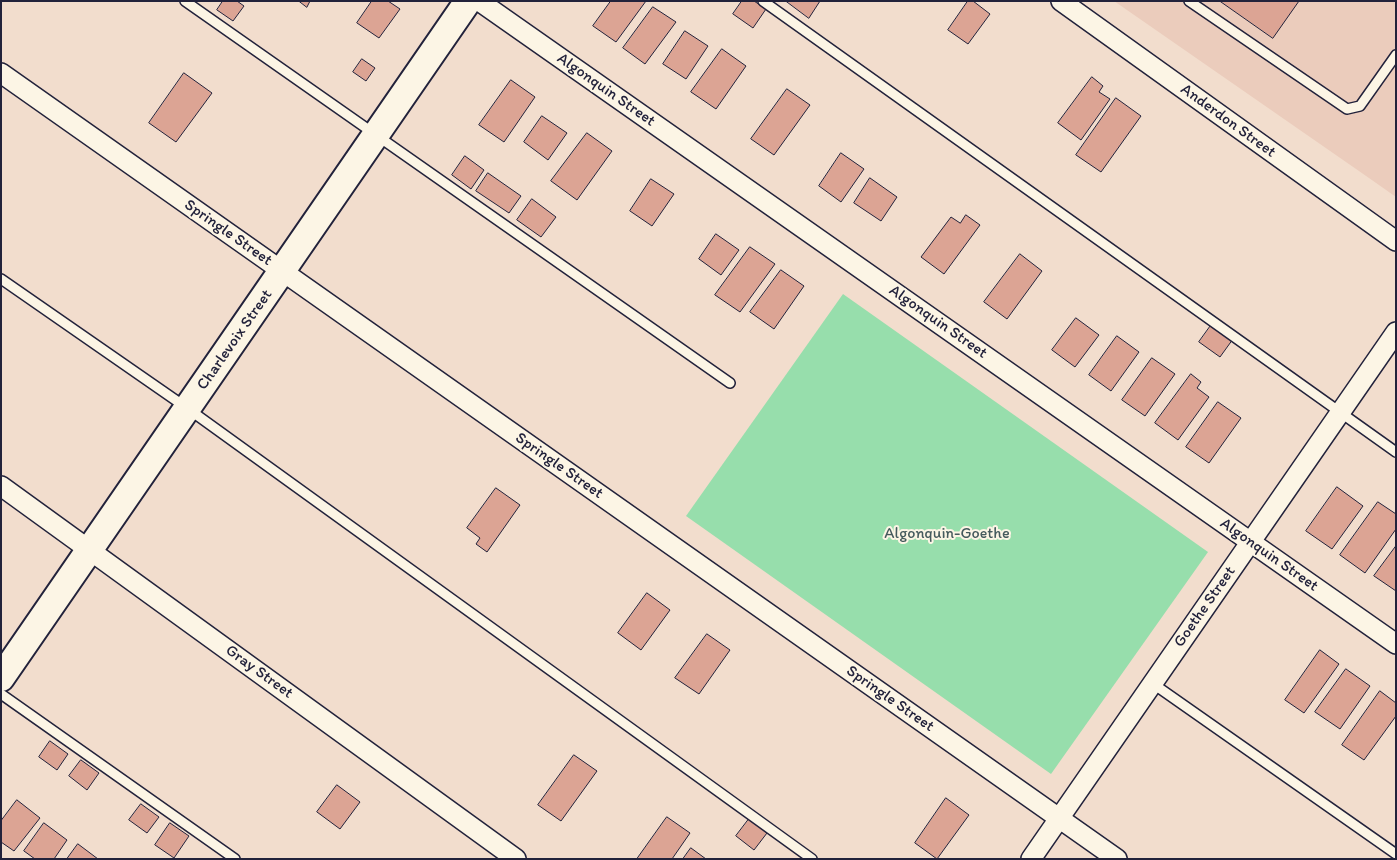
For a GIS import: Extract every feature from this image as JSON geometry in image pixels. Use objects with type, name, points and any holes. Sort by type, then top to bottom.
[{"type":"street","name":"Charlevoix Street","points":[[1,678],[468,1]]},
{"type":"street","name":"Algonquin Street","points":[[479,1],[1396,644]]},
{"type":"street","name":"Anderdon Street","points":[[1061,1],[1396,241]]},
{"type":"street","name":"Springle Street","points":[[1,73],[1117,859]]},
{"type":"street","name":"Goethe Street","points":[[1031,859],[1396,332]]},
{"type":"street","name":"Gray Street","points":[[1,486],[516,859]]},
{"type":"lane","points":[[185,1],[730,383]]},
{"type":"lane","points":[[763,1],[1396,452]]},
{"type":"lane","points":[[1189,1],[1347,109],[1360,106],[1396,55]]},
{"type":"lane","points":[[1,279],[187,408],[812,859]]},
{"type":"lane","points":[[1152,684],[1396,854]]},
{"type":"lane","points":[[1,694],[235,859]]},
{"type":"shaded area","points":[[1114,1],[1396,1],[1396,197],[1369,178]]},
{"type":"green space","name":"Algonquin-Goethe","points":[[843,294],[1208,552],[1051,774],[686,516]]},
{"type":"building","points":[[223,1],[237,1],[244,6],[233,21],[217,10]]},
{"type":"building","points":[[299,1],[310,1],[307,7]]},
{"type":"building","points":[[372,1],[388,1],[400,9],[379,38],[357,23]]},
{"type":"building","points":[[611,1],[646,1],[616,42],[593,26]]},
{"type":"building","points":[[742,1],[754,1],[766,9],[753,28],[733,14]]},
{"type":"building","points":[[786,1],[820,1],[809,18]]},
{"type":"building","points":[[968,1],[973,1],[990,14],[968,44],[948,30]]},
{"type":"building","points":[[1220,1],[1299,1],[1273,38]]},
{"type":"building","points":[[653,7],[676,22],[645,64],[623,48]]},
{"type":"building","points":[[685,31],[708,46],[686,79],[663,64]]},
{"type":"building","points":[[722,49],[746,66],[716,109],[691,92]]},
{"type":"building","points":[[362,59],[375,68],[366,81],[353,72]]},
{"type":"building","points":[[184,73],[212,93],[176,142],[149,123]]},
{"type":"building","points":[[1092,77],[1103,86],[1099,92],[1110,99],[1081,140],[1058,123]]},
{"type":"building","points":[[511,80],[535,97],[504,142],[479,125]]},
{"type":"building","points":[[787,89],[810,105],[774,155],[751,139]]},
{"type":"building","points":[[1116,98],[1141,116],[1101,172],[1076,155]]},
{"type":"building","points":[[542,116],[567,133],[548,160],[524,142]]},
{"type":"building","points":[[587,133],[612,151],[577,200],[551,181]]},
{"type":"building","points":[[841,153],[864,169],[841,202],[819,186]]},
{"type":"building","points":[[465,156],[484,170],[471,189],[452,175]]},
{"type":"building","points":[[488,173],[521,196],[509,213],[476,191]]},
{"type":"building","points":[[870,178],[897,197],[881,221],[854,203]]},
{"type":"building","points":[[651,179],[674,194],[652,226],[630,211]]},
{"type":"building","points":[[532,199],[556,217],[541,237],[517,220]]},
{"type":"building","points":[[966,215],[980,225],[944,274],[921,257],[951,217],[960,223]]},
{"type":"building","points":[[716,234],[739,250],[721,275],[699,259]]},
{"type":"building","points":[[750,247],[775,264],[740,312],[715,295]]},
{"type":"building","points":[[1020,254],[1042,271],[1007,319],[984,302]]},
{"type":"building","points":[[781,270],[804,286],[774,329],[750,312]]},
{"type":"building","points":[[1076,318],[1099,335],[1075,367],[1052,350]]},
{"type":"building","points":[[1212,324],[1233,339],[1220,357],[1199,342]]},
{"type":"building","points":[[1117,336],[1139,352],[1111,391],[1089,375]]},
{"type":"building","points":[[1152,358],[1175,374],[1145,416],[1122,400]]},
{"type":"building","points":[[1191,374],[1201,382],[1197,388],[1209,397],[1178,440],[1155,423]]},
{"type":"building","points":[[1218,402],[1241,418],[1209,463],[1186,447]]},
{"type":"building","points":[[1337,487],[1363,506],[1332,549],[1306,531]]},
{"type":"building","points":[[496,488],[520,505],[487,552],[476,544],[480,538],[467,528]]},
{"type":"building","points":[[1378,502],[1396,514],[1396,529],[1365,573],[1340,555]]},
{"type":"building","points":[[1396,546],[1396,591],[1374,576]]},
{"type":"building","points":[[647,593],[670,610],[641,650],[618,633]]},
{"type":"building","points":[[707,634],[730,650],[699,694],[675,678]]},
{"type":"building","points":[[1320,650],[1339,664],[1304,713],[1285,700]]},
{"type":"building","points":[[1346,669],[1370,686],[1340,729],[1315,712]]},
{"type":"building","points":[[1380,691],[1396,703],[1396,716],[1364,760],[1342,745]]},
{"type":"building","points":[[50,741],[68,754],[57,770],[39,757]]},
{"type":"building","points":[[574,755],[597,771],[561,821],[538,805]]},
{"type":"building","points":[[81,760],[99,773],[87,790],[69,776]]},
{"type":"building","points":[[337,785],[360,802],[340,829],[317,812]]},
{"type":"building","points":[[946,798],[969,815],[937,859],[915,843]]},
{"type":"building","points":[[17,800],[40,818],[14,851],[1,842],[1,821]]},
{"type":"building","points":[[141,804],[159,817],[147,833],[129,820]]},
{"type":"building","points":[[667,817],[690,833],[672,859],[637,859]]},
{"type":"building","points":[[749,819],[767,833],[754,850],[736,836]]},
{"type":"building","points":[[44,823],[67,840],[54,859],[35,859],[24,851]]},
{"type":"building","points":[[170,823],[189,836],[174,858],[155,845]]},
{"type":"building","points":[[78,844],[98,859],[67,859]]},
{"type":"building","points":[[691,848],[706,859],[683,859]]}]
